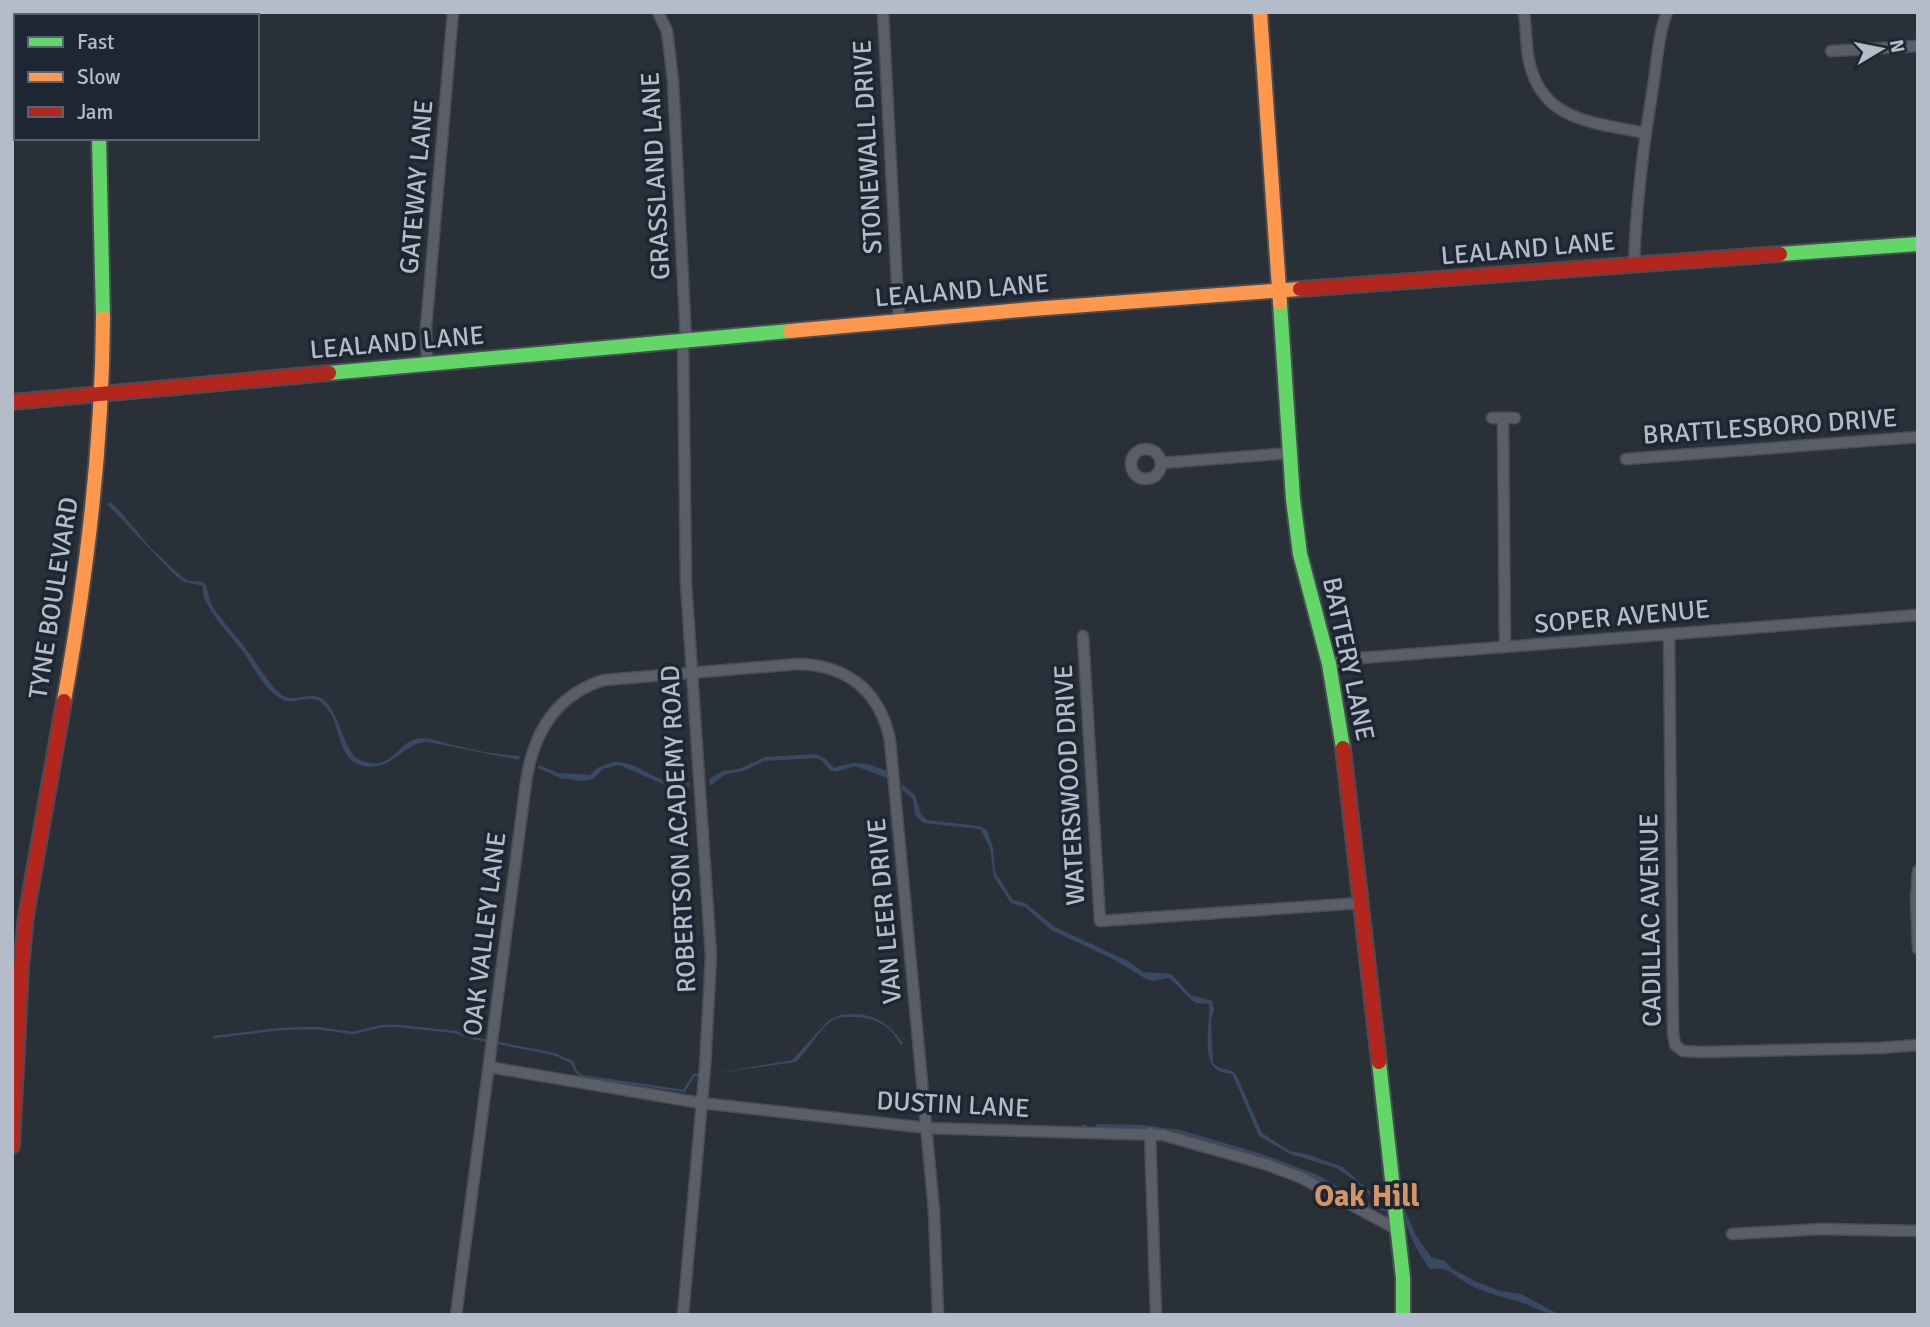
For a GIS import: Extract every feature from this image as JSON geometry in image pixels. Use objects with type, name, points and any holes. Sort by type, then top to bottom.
[{"type":"street","name":"GATEWAY LANE","points":[[427,365],[427,318],[453,12]]},
{"type":"street","name":"GRASSLAND LANE","points":[[658,12],[667,31],[673,81],[684,340]]},
{"type":"street","name":"STONEWALL DRIVE","points":[[883,12],[899,321]]},
{"type":"street","name":"BATTERY LANE","points":[[1260,12],[1278,292],[1300,554],[1329,664],[1345,757],[1403,1278],[1403,1315]]},
{"type":"street","points":[[1524,12],[1530,65],[1538,87],[1546,99],[1573,117],[1645,133]]},
{"type":"street","points":[[1634,265],[1637,201],[1645,133],[1659,44],[1667,12]]},
{"type":"street","points":[[1831,51],[1918,46]]},
{"type":"street","name":"TYNE BOULEVARD","points":[[12,1146],[20,975],[26,916],[87,573],[93,513],[102,393],[103,271],[99,140]]},
{"type":"street","name":"LEALAND LANE","points":[[12,402],[899,321],[1918,244]]},
{"type":"street","name":"ROBERTSON ACADEMY ROAD","points":[[683,1315],[709,1013],[711,944],[685,549],[684,340]]},
{"type":"street","points":[[1505,647],[1498,418],[1515,418]]},
{"type":"street","name":"BRATTLESBORO DRIVE","points":[[1626,459],[1918,437]]},
{"type":"street","points":[[1161,463],[1290,453]]},
{"type":"street","name":"SOPER AVENUE","points":[[1329,664],[1360,658],[1918,615]]},
{"type":"street","name":"CADILLAC AVENUE","points":[[1669,634],[1675,1045],[1683,1051],[1691,1052],[1918,1045]]},
{"type":"street","name":"WATERSWOOD DRIVE","points":[[1083,636],[1100,921],[1361,903]]},
{"type":"street","name":"VAN LEER DRIVE","points":[[692,672],[798,664],[820,665],[855,681],[872,696],[884,715],[892,752],[927,1128],[937,1257],[938,1315]]},
{"type":"street","name":"OAK VALLEY LANE","points":[[456,1315],[533,745],[542,726],[565,699],[594,683],[619,677],[692,672]]},
{"type":"street","points":[[1918,871],[1918,949]]},
{"type":"street","name":"DUSTIN LANE","points":[[489,1067],[701,1103],[927,1128],[1150,1133],[1208,1147],[1302,1178],[1398,1230]]},
{"type":"street","points":[[1150,1133],[1156,1315]]},
{"type":"street","points":[[1732,1234],[1821,1229],[1918,1231]]},
{"type":"water","points":[[110,502],[150,547],[182,577],[189,581],[204,582],[217,613],[282,695],[293,698],[315,696],[326,702],[350,750],[360,760],[380,763],[409,742],[421,738],[520,756],[519,760],[428,742],[411,747],[380,766],[371,767],[352,761],[346,754],[329,710],[317,700],[286,701],[274,694],[214,615],[204,598],[203,586],[184,582],[174,574],[107,504]]},
{"type":"water","points":[[815,754],[826,759],[834,768],[855,763],[866,764],[887,771],[887,778],[855,766],[835,772],[816,758],[764,761],[744,771],[726,774],[710,786],[709,779],[723,771],[739,769],[765,757]]},
{"type":"water","points":[[614,762],[634,766],[667,781],[690,782],[689,787],[670,787],[619,765],[603,769],[593,779],[582,781],[560,778],[538,768],[539,765],[558,773],[590,775],[597,768]]},
{"type":"water","points":[[902,784],[915,795],[921,814],[927,820],[979,826],[987,830],[993,848],[995,872],[1013,900],[1025,903],[1055,927],[1128,961],[1143,972],[1171,974],[1191,995],[1212,1001],[1213,1063],[1236,1074],[1262,1133],[1290,1151],[1343,1167],[1375,1196],[1387,1202],[1389,1212],[1368,1208],[1308,1174],[1167,1129],[1096,1128],[1096,1124],[1143,1125],[1180,1130],[1262,1154],[1318,1175],[1366,1203],[1378,1204],[1357,1182],[1336,1168],[1290,1154],[1259,1136],[1232,1074],[1219,1071],[1211,1063],[1208,1047],[1209,1004],[1191,1000],[1168,978],[1153,981],[1146,979],[1113,959],[1051,930],[1025,907],[1011,903],[994,877],[990,848],[980,829],[923,823],[915,815],[913,799],[902,790]]},
{"type":"water","points":[[860,1014],[876,1019],[890,1028],[903,1043],[901,1045],[891,1031],[875,1020],[839,1018],[826,1025],[796,1062],[711,1074],[792,1060],[829,1020],[840,1015]]},
{"type":"water","points":[[1403,1209],[1415,1234],[1431,1257],[1445,1261],[1451,1268],[1475,1281],[1500,1291],[1521,1294],[1560,1315],[1545,1313],[1483,1291],[1447,1270],[1430,1269],[1406,1225]]},
{"type":"waterway","points":[[214,1037],[280,1029],[316,1028],[353,1033],[382,1026],[398,1026],[455,1032],[554,1054],[572,1062],[581,1076],[684,1091],[694,1075],[699,1075]]},
{"type":"traffic: fast","points":[[99,140],[103,318]]},
{"type":"traffic: fast","points":[[1780,254],[1918,244]]},
{"type":"traffic: fast","points":[[1280,303],[1293,499],[1300,554],[1329,664],[1343,748]]},
{"type":"traffic: fast","points":[[329,373],[790,331]]},
{"type":"traffic: fast","points":[[1379,1062],[1403,1278],[1403,1315]]},
{"type":"traffic: slow","points":[[1260,12],[1280,303]]},
{"type":"traffic: slow","points":[[790,331],[1300,289]]},
{"type":"traffic: slow","points":[[64,701],[92,510],[100,415],[103,318]]},
{"type":"traffic: jam","points":[[1300,289],[1780,254]]},
{"type":"traffic: jam","points":[[12,402],[329,373]]},
{"type":"traffic: jam","points":[[12,1146],[26,916],[64,701]]},
{"type":"traffic: jam","points":[[1343,748],[1379,1062]]},
{"type":"district","name":"Oak Hill","points":[[1367,1196]]}]
